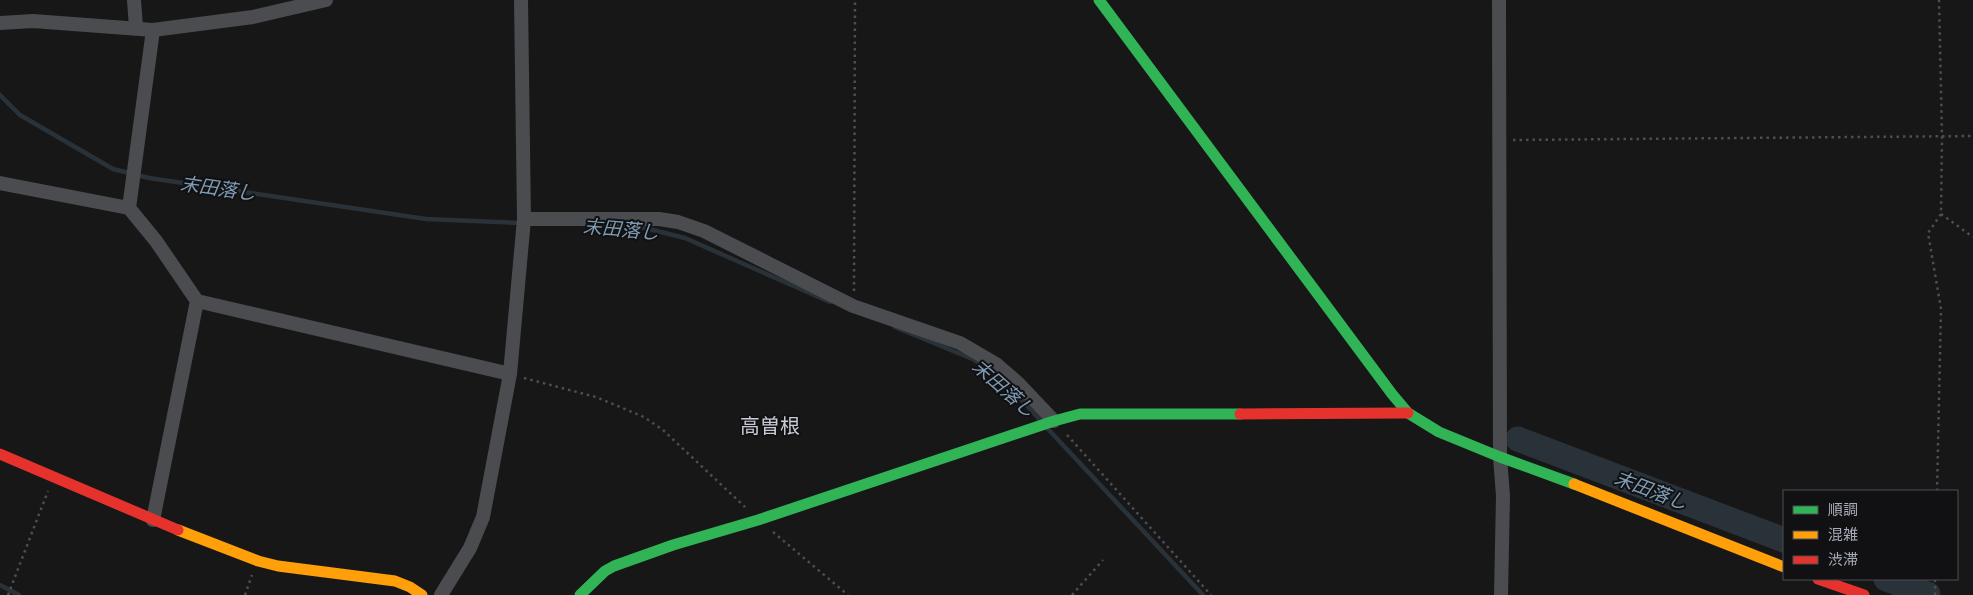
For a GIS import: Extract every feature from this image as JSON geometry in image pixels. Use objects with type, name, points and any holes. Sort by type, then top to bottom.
[{"type":"street","points":[[134,0],[136,27]]},
{"type":"street","points":[[0,23],[33,21],[136,27],[153,30],[253,16],[326,0]]},
{"type":"street","points":[[441,595],[470,548],[483,518],[510,374],[524,219],[521,0]]},
{"type":"street","points":[[1099,0],[1408,413],[1439,432],[1500,457],[1618,500],[1783,567]]},
{"type":"street","points":[[1499,0],[1500,457],[1503,496],[1501,595]]},
{"type":"street","points":[[129,208],[153,30]]},
{"type":"street","points":[[0,184],[129,208],[156,241],[196,301],[510,374]]},
{"type":"street","points":[[524,219],[659,219],[678,222],[704,231],[853,306],[960,343],[996,364],[1019,384],[1054,421]]},
{"type":"street","points":[[153,520],[196,301]]},
{"type":"street","points":[[580,595],[604,570],[614,566],[673,545],[758,520],[1080,414],[1408,413]]},
{"type":"street","points":[[0,454],[153,520],[258,561],[278,566],[395,581],[410,587],[422,595]]},
{"type":"street","points":[[1821,580],[1864,595]]},
{"type":"path","points":[[853,306],[856,122],[855,0]]},
{"type":"path","points":[[1937,490],[1941,309],[1928,233],[1941,214],[1942,136],[1939,0]]},
{"type":"path","points":[[1499,140],[1973,136]]},
{"type":"path","points":[[1941,214],[1973,237]]},
{"type":"path","points":[[510,374],[596,397],[644,417],[663,430],[758,520],[848,595]]},
{"type":"path","points":[[1054,421],[1211,595]]},
{"type":"path","points":[[8,595],[54,476]]},
{"type":"path","points":[[1072,595],[1103,560]]},
{"type":"path","points":[[245,595],[258,561]]},
{"type":"path","points":[[1935,580],[1935,595]]},
{"type":"waterway","name":"末田落し","points":[[0,95],[20,115],[113,169],[149,178],[426,219],[522,223]]},
{"type":"waterway","name":"末田落し","points":[[589,226],[645,228],[685,238],[830,302]]},
{"type":"waterway","name":"末田落し","points":[[895,327],[975,360],[1019,397],[1040,420]]},
{"type":"waterway","name":"末田落し","points":[[1048,429],[1203,595]]},
{"type":"waterway","name":"末田落し","points":[[1518,439],[1783,540]]},
{"type":"waterway","name":"末田落し","points":[[1889,580],[1928,594]]},
{"type":"waterway","points":[[0,585],[19,595]]},
{"type":"traffic: fast","points":[[1099,0],[1408,413],[1439,432],[1574,484]]},
{"type":"traffic: fast","points":[[580,595],[605,571],[614,566],[1054,421],[1080,414],[1240,414]]},
{"type":"traffic: slow","points":[[1574,484],[1783,567]]},
{"type":"traffic: slow","points":[[178,530],[258,561],[278,566],[395,581],[410,587],[422,595]]},
{"type":"traffic: jam","points":[[1240,414],[1408,413]]},
{"type":"traffic: jam","points":[[0,454],[178,530]]},
{"type":"traffic: jam","points":[[1821,580],[1864,595]]},
{"type":"district","name":"高曽根","points":[[770,426]]}]
